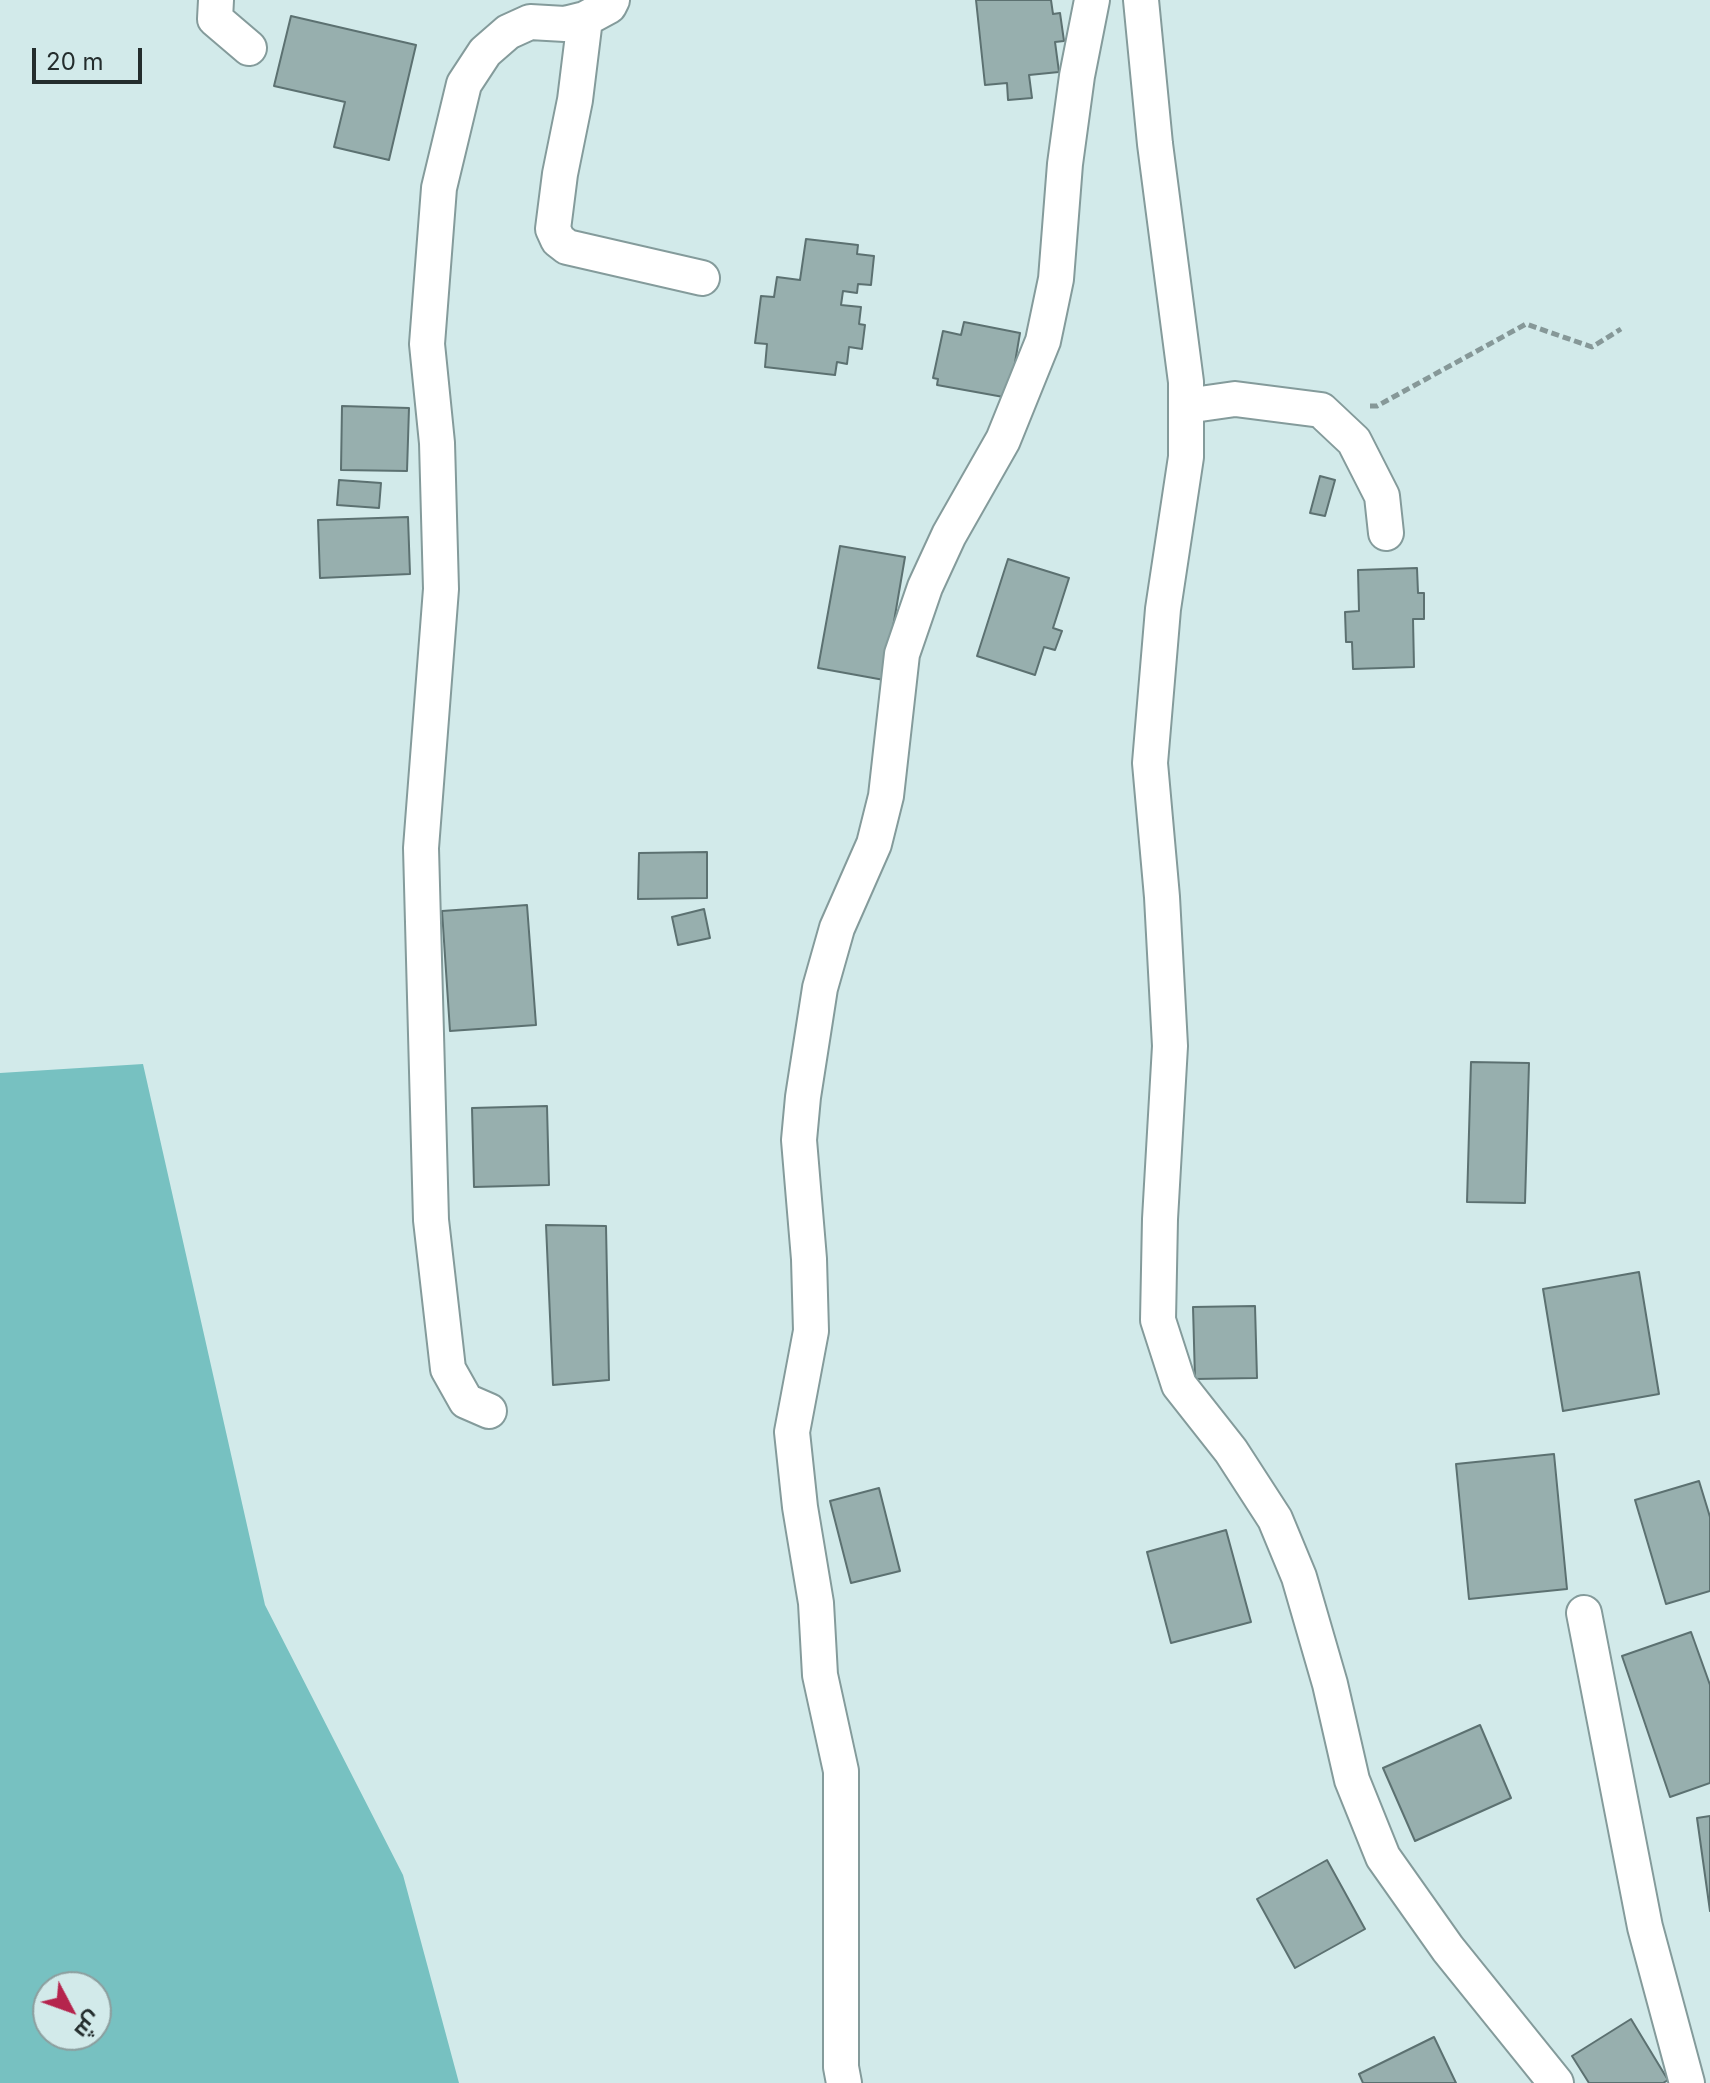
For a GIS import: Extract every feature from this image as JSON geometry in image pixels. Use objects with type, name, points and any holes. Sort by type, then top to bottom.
[{"type":"street","points":[[216,0],[215,19],[249,48]]},
{"type":"street","points":[[844,2083],[841,2067],[841,1771],[820,1675],[816,1603],[800,1507],[792,1432],[811,1331],[809,1259],[799,1140],[803,1097],[820,988],[837,928],[874,844],[886,796],[902,654],[925,587],[949,535],[1003,440],[1043,341],[1056,279],[1065,164],[1077,76],[1092,0]]},
{"type":"street","points":[[1141,0],[1155,144],[1186,382],[1186,457],[1163,609],[1150,763],[1162,897],[1170,1046],[1160,1219],[1158,1320],[1179,1385],[1231,1451],[1275,1519],[1299,1577],[1330,1684],[1352,1780],[1383,1857],[1448,1949],[1556,2083]]},
{"type":"street","points":[[599,10],[575,100],[553,229],[558,240],[567,247],[702,278]]},
{"type":"street","points":[[489,1411],[466,1401],[448,1369],[431,1220],[421,848],[441,589],[437,443],[427,344],[439,188],[464,84],[485,52],[508,32],[530,22],[565,24],[599,10]]},
{"type":"street","points":[[1186,406],[1235,399],[1321,410],[1354,441],[1382,496],[1386,533]]},
{"type":"street","points":[[1584,1613],[1645,1927],[1687,2083]]},
{"type":"path","points":[[1321,410],[1377,406],[1526,324],[1592,347],[1621,329]]},
{"type":"shaded area","points":[[143,1064],[265,1605],[403,1875],[459,2083],[0,2083],[0,1073]]},
{"type":"building","points":[[976,0],[1051,0],[1053,14],[1060,13],[1064,41],[1055,42],[1059,72],[1029,75],[1032,98],[1008,100],[1007,83],[985,85]]},
{"type":"building","points":[[291,16],[416,45],[389,160],[334,147],[345,102],[274,86]]},
{"type":"building","points":[[806,239],[858,245],[857,254],[874,256],[871,285],[858,284],[857,293],[843,291],[841,305],[861,307],[859,324],[865,325],[862,349],[849,347],[847,364],[837,362],[835,375],[765,367],[767,344],[755,343],[761,296],[774,297],[777,277],[800,280]]},
{"type":"building","points":[[964,322],[1020,333],[1009,398],[937,385],[938,379],[933,378],[943,331],[961,335]]},
{"type":"building","points":[[342,406],[409,408],[407,471],[341,470]]},
{"type":"building","points":[[1320,476],[1335,480],[1325,516],[1310,513]]},
{"type":"building","points":[[339,480],[381,483],[379,508],[337,505]]},
{"type":"building","points":[[408,517],[410,574],[320,578],[318,520]]},
{"type":"building","points":[[840,546],[905,557],[884,680],[818,668]]},
{"type":"building","points":[[1008,559],[1069,578],[1053,628],[1062,631],[1055,650],[1044,647],[1035,675],[977,656]]},
{"type":"building","points":[[1417,568],[1418,593],[1424,593],[1424,619],[1413,619],[1414,667],[1353,669],[1352,642],[1346,642],[1345,612],[1359,611],[1358,570]]},
{"type":"building","points":[[707,852],[707,898],[638,899],[639,853]]},
{"type":"building","points":[[527,905],[536,1025],[450,1031],[442,911]]},
{"type":"building","points":[[704,909],[710,938],[678,945],[672,917]]},
{"type":"building","points":[[1471,1062],[1529,1063],[1525,1203],[1467,1202]]},
{"type":"building","points":[[547,1106],[549,1185],[474,1187],[472,1108]]},
{"type":"building","points":[[546,1225],[606,1226],[609,1380],[553,1385]]},
{"type":"building","points":[[1639,1272],[1659,1394],[1563,1411],[1543,1289]]},
{"type":"building","points":[[1255,1306],[1257,1378],[1195,1379],[1193,1307]]},
{"type":"building","points":[[1554,1454],[1567,1589],[1469,1599],[1456,1464]]},
{"type":"building","points":[[1699,1481],[1710,1517],[1710,1591],[1666,1604],[1635,1500]]},
{"type":"building","points":[[879,1488],[900,1571],[851,1583],[830,1501]]},
{"type":"building","points":[[1226,1530],[1251,1622],[1171,1643],[1147,1552]]},
{"type":"building","points":[[1691,1632],[1710,1685],[1710,1783],[1670,1797],[1622,1656]]},
{"type":"building","points":[[1480,1725],[1511,1798],[1415,1841],[1383,1768]]},
{"type":"building","points":[[1710,1816],[1710,1911],[1697,1818]]},
{"type":"building","points":[[1327,1860],[1365,1929],[1295,1968],[1257,1899]]},
{"type":"building","points":[[1631,2019],[1668,2080],[1663,2083],[1589,2083],[1572,2056]]},
{"type":"building","points":[[1434,2037],[1456,2083],[1363,2083],[1359,2074]]}]
